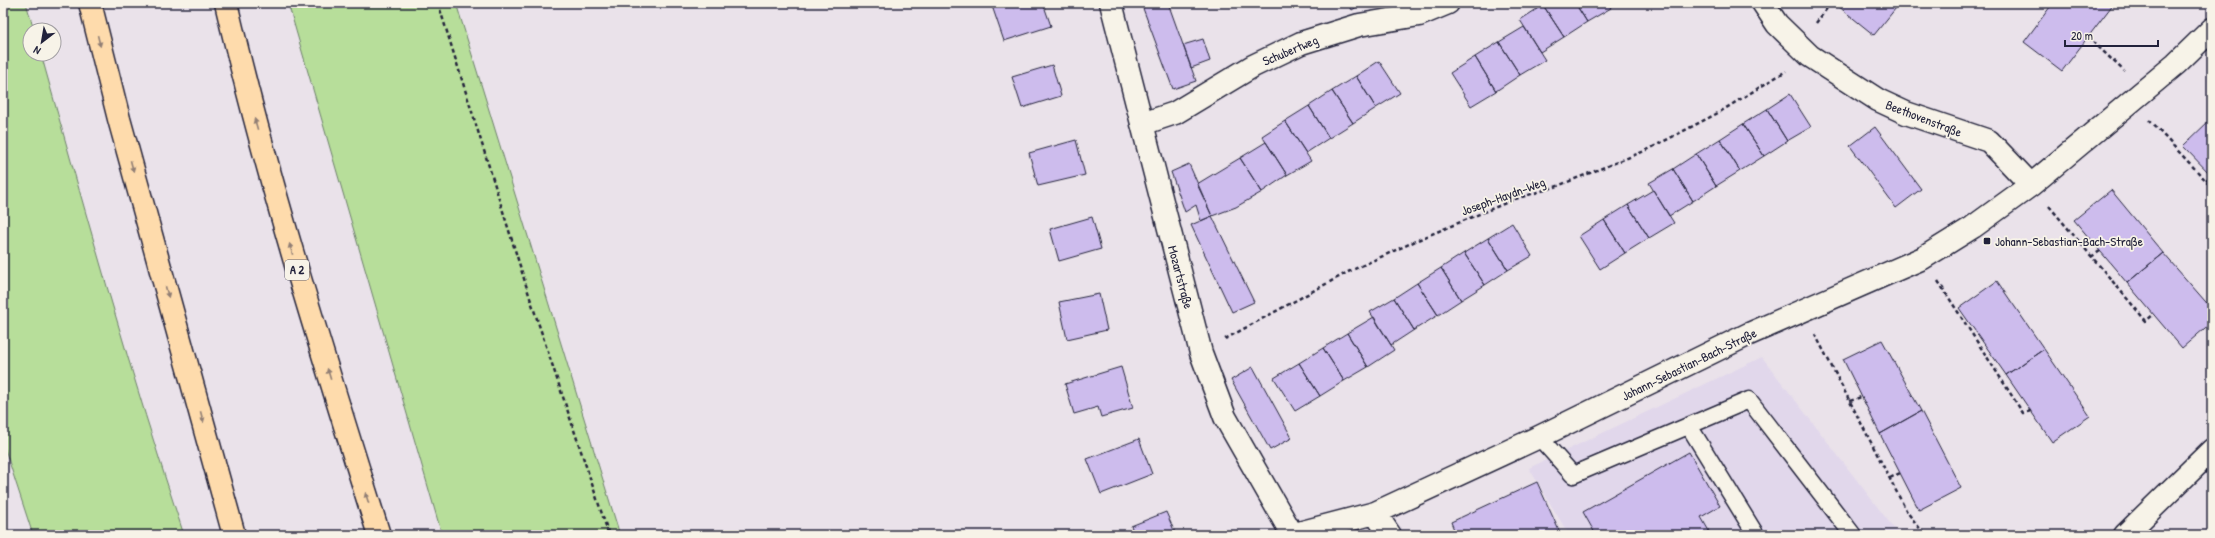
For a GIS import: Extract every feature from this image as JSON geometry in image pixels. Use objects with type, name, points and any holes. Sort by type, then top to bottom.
[{"type":"highway","points":[[90,3],[119,119],[234,535]]},
{"type":"highway","name":"A 2","points":[[226,3],[245,84],[296,269],[378,535]]},
{"type":"street","name":"Mozartstraße","points":[[1111,3],[1201,353],[1225,416],[1291,535]]},
{"type":"street","name":"Schubertweg","points":[[1142,124],[1175,113],[1252,66],[1301,43],[1358,24],[1419,15],[1448,3]]},
{"type":"street","name":"Beethovenstraße","points":[[1763,3],[1777,24],[1810,56],[1878,100],[1906,113],[1989,141],[2032,185]]},
{"type":"street","name":"Johann-Sebastian-Bach-Straße","points":[[1291,535],[1375,513],[1538,437],[1748,334],[1923,258],[1973,227],[2032,185],[2176,64],[2212,29]]},
{"type":"street","points":[[2125,535],[2212,450]]},
{"type":"street","points":[[1375,513],[1390,535]]},
{"type":"lane","points":[[1538,437],[1573,475],[1749,400],[1853,535]]},
{"type":"lane","points":[[1689,426],[1756,535]]},
{"type":"path","points":[[438,3],[530,298],[609,535]]},
{"type":"path","points":[[2088,37],[2212,187]]},
{"type":"path","name":"Joseph-Haydn-Weg","points":[[1201,353],[1348,272],[1420,239],[1515,199],[1555,187],[1647,150],[1718,113],[1810,56]]},
{"type":"path","points":[[2206,180],[2212,176]]},
{"type":"path","points":[[2032,185],[2146,321],[2154,314]]},
{"type":"path","points":[[2091,257],[2100,251]]},
{"type":"path","points":[[1923,258],[2023,413],[2031,411]]},
{"type":"path","points":[[1803,311],[1907,512],[1925,535]]},
{"type":"path","points":[[1975,339],[1981,339]]},
{"type":"path","points":[[1850,401],[1861,397]]},
{"type":"path","points":[[1890,478],[1900,473]]},
{"type":"shaded area","points":[[1762,357],[1899,535],[1569,535],[1529,468]]},
{"type":"green space","points":[[3,3],[26,3],[32,22],[22,22],[22,62],[43,62],[127,355],[184,535],[33,535],[3,443]]},
{"type":"green space","points":[[288,3],[456,3],[620,535],[442,535]]},
{"type":"building","points":[[991,3],[1043,3],[1051,26],[1004,41]]},
{"type":"building","points":[[1141,3],[1168,3],[1196,81],[1173,89]]},
{"type":"building","points":[[1348,3],[1363,3],[1352,10]]},
{"type":"building","points":[[1547,3],[1575,3],[1587,22],[1564,37],[1543,5]]},
{"type":"building","points":[[1575,3],[1608,3],[1611,8],[1587,22]]},
{"type":"building","points":[[1841,3],[1900,3],[1874,35],[1838,6]]},
{"type":"building","points":[[2053,3],[2114,3],[2062,71],[2024,42]]},
{"type":"building","points":[[1543,5],[1564,37],[1540,52],[1520,20]]},
{"type":"building","points":[[1524,27],[1545,60],[1520,75],[1499,42]]},
{"type":"building","points":[[1203,39],[1210,61],[1191,68],[1183,45]]},
{"type":"building","points":[[1499,42],[1520,75],[1496,91],[1475,57]]},
{"type":"building","points":[[1475,57],[1496,91],[1471,106],[1450,73]]},
{"type":"building","points":[[1379,61],[1400,93],[1376,108],[1356,76]]},
{"type":"building","points":[[1052,65],[1061,96],[1022,108],[1012,77]]},
{"type":"building","points":[[1356,76],[1376,108],[1353,123],[1332,91]]},
{"type":"building","points":[[1332,91],[1353,123],[1329,138],[1309,106]]},
{"type":"building","points":[[1790,94],[1811,127],[1787,141],[1767,109]]},
{"type":"building","points":[[1309,106],[1329,138],[1306,153],[1285,121]]},
{"type":"building","points":[[1767,109],[1787,141],[1764,156],[1743,124]]},
{"type":"building","points":[[2212,118],[2212,176],[2183,146]]},
{"type":"building","points":[[1285,121],[1311,161],[1287,175],[1262,136]]},
{"type":"building","points":[[1743,124],[1764,156],[1740,171],[1720,139]]},
{"type":"building","points":[[1875,127],[1921,189],[1896,208],[1850,146]]},
{"type":"building","points":[[1720,139],[1740,171],[1716,186],[1696,154]]},
{"type":"building","points":[[1076,140],[1085,175],[1038,186],[1029,153]]},
{"type":"building","points":[[1266,142],[1287,175],[1262,192],[1240,158]]},
{"type":"building","points":[[1696,154],[1716,186],[1693,201],[1673,169]]},
{"type":"building","points":[[1240,158],[1262,192],[1236,207],[1212,216],[1197,184]]},
{"type":"building","points":[[1189,164],[1212,216],[1201,221],[1196,205],[1185,212],[1171,172]]},
{"type":"building","points":[[1673,169],[1693,201],[1669,216],[1649,183]]},
{"type":"building","points":[[1653,190],[1674,223],[1649,238],[1628,205]]},
{"type":"building","points":[[2111,190],[2163,253],[2127,283],[2074,220]]},
{"type":"building","points":[[1628,205],[1649,238],[1625,253],[1604,220]]},
{"type":"building","points":[[1212,216],[1254,302],[1232,312],[1191,225]]},
{"type":"building","points":[[1092,217],[1101,249],[1059,261],[1050,229]]},
{"type":"building","points":[[1604,220],[1625,253],[1600,269],[1579,236]]},
{"type":"building","points":[[1512,223],[1532,256],[1508,270],[1488,238]]},
{"type":"building","points":[[1488,238],[1508,270],[1485,285],[1464,253]]},
{"type":"building","points":[[1464,253],[1485,285],[1461,300],[1441,268]]},
{"type":"building","points":[[2163,253],[2212,309],[2212,322],[2182,348],[2127,283]]},
{"type":"building","points":[[1441,268],[1461,300],[1438,315],[1417,283]]},
{"type":"building","points":[[1997,281],[2044,349],[2006,375],[1959,308]]},
{"type":"building","points":[[1417,283],[1438,315],[1414,330],[1394,298]]},
{"type":"building","points":[[1099,294],[1107,330],[1067,339],[1059,302]]},
{"type":"building","points":[[1394,298],[1414,330],[1391,345],[1370,312]]},
{"type":"building","points":[[1374,317],[1394,350],[1368,367],[1347,333]]},
{"type":"building","points":[[1347,333],[1368,367],[1344,381],[1323,348]]},
{"type":"building","points":[[1882,340],[1921,411],[1880,434],[1843,359]]},
{"type":"building","points":[[1323,348],[1344,381],[1320,396],[1299,363]]},
{"type":"building","points":[[2044,349],[2090,416],[2052,442],[2006,375]]},
{"type":"building","points":[[1299,363],[1320,396],[1295,411],[1274,378]]},
{"type":"building","points":[[1121,367],[1133,408],[1101,417],[1098,407],[1074,414],[1065,384]]},
{"type":"building","points":[[1253,367],[1292,438],[1270,450],[1231,380]]},
{"type":"building","points":[[1921,411],[1961,488],[1919,510],[1880,434]]},
{"type":"building","points":[[1139,439],[1152,474],[1101,494],[1087,459]]},
{"type":"building","points":[[1689,452],[1720,506],[1701,517],[1709,531],[1702,535],[1596,535],[1583,512]]},
{"type":"building","points":[[1537,482],[1561,535],[1456,535],[1451,522]]},
{"type":"building","points":[[1166,512],[1176,535],[1135,535],[1131,526]]},
{"type":"place","name":"Johann-Sebastian-Bach-Straße","points":[[1987,241]]}]
